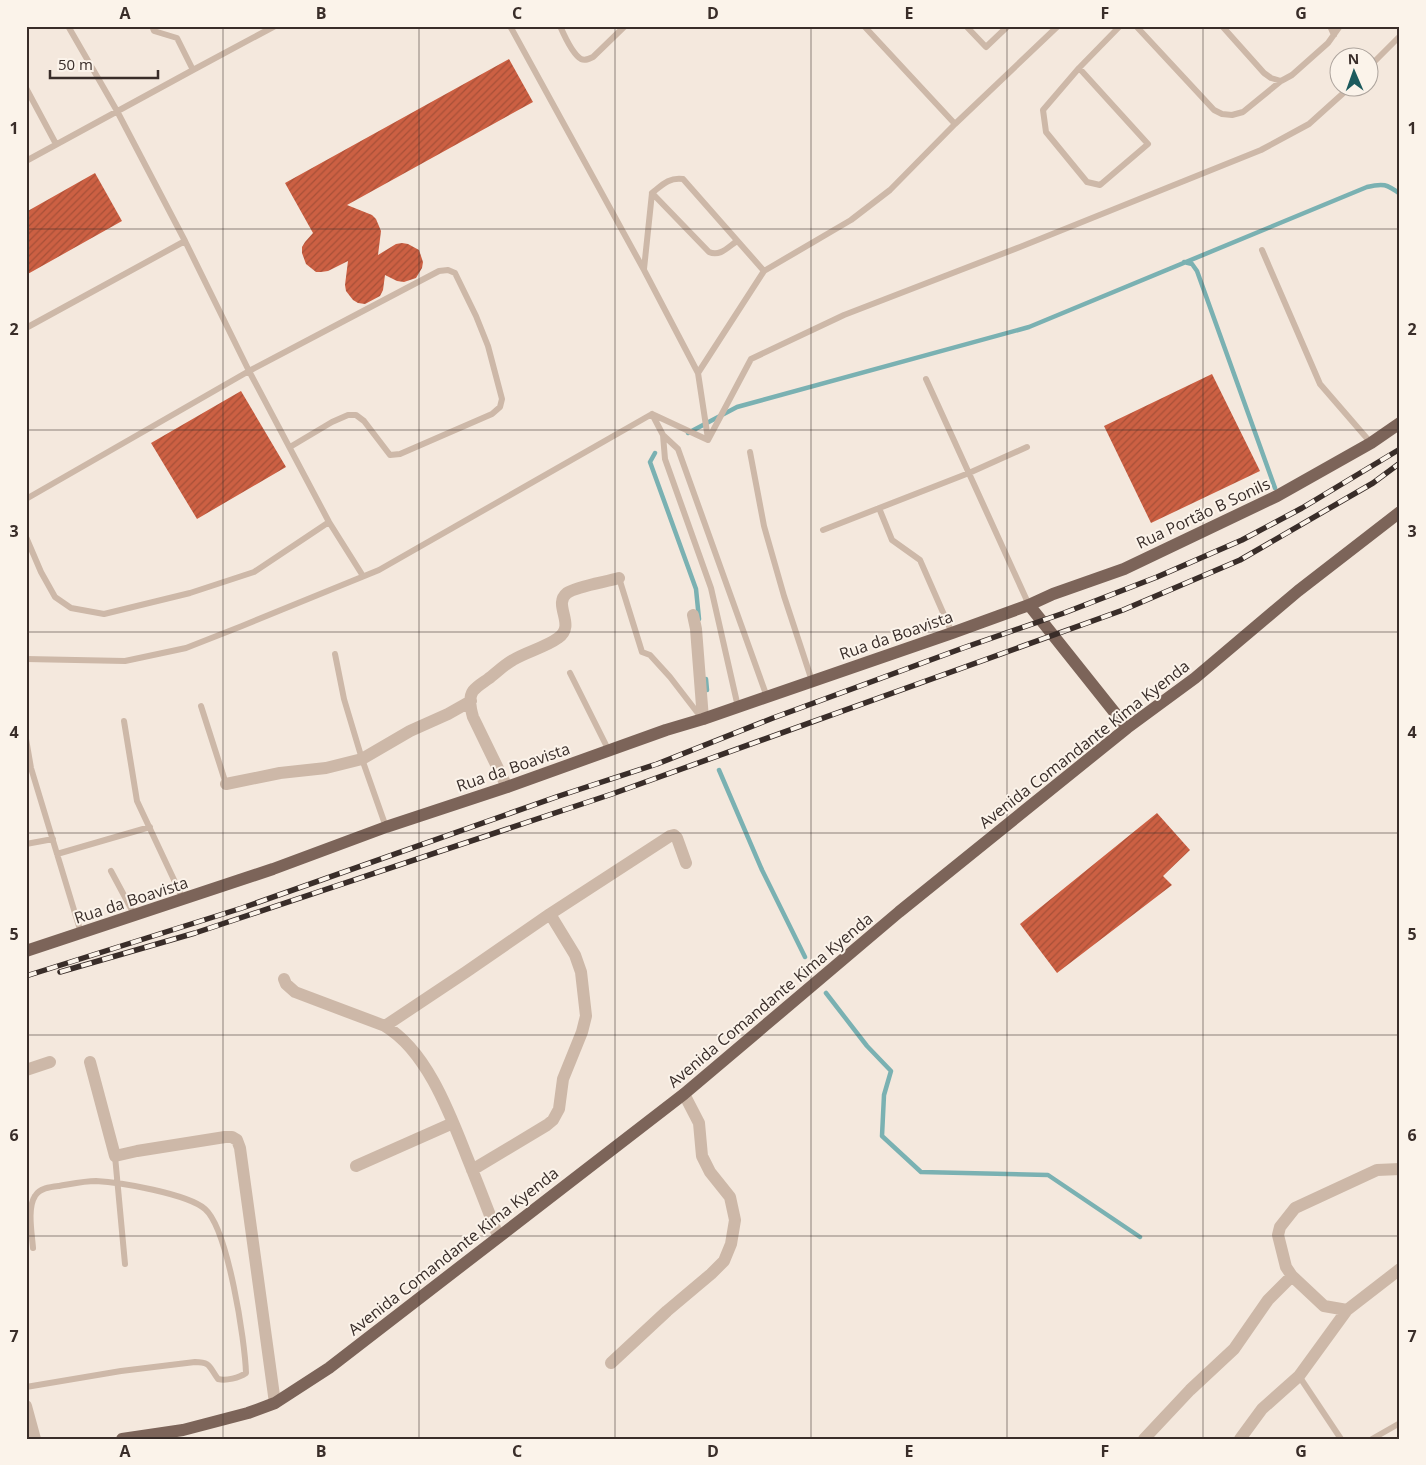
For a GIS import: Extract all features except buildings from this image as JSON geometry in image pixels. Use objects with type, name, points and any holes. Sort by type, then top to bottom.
[{"type":"main road","name":"Rua Portão B Sonils","points":[[1010,612],[1052,594],[1124,569],[1278,496],[1371,443],[1400,423]]},
{"type":"main road","name":"Avenida Comandante Kima Kyenda","points":[[130,1438],[183,1430],[248,1413],[275,1403],[329,1368],[684,1094],[899,912],[1127,728],[1195,678],[1292,596],[1400,512]]},
{"type":"main road","points":[[1030,605],[1127,728]]},
{"type":"main road","name":"Rua da Boavista","points":[[26,951],[134,914],[183,900],[386,827],[507,787],[666,730],[768,697],[1010,612]]},
{"type":"street","points":[[507,787],[473,717],[471,701],[473,691],[513,660],[558,638],[566,628],[562,602],[568,592],[619,578]]},
{"type":"street","points":[[693,615],[696,629],[703,719]]},
{"type":"street","points":[[226,784],[280,773],[326,768],[362,759],[410,731],[448,714],[471,701]]},
{"type":"street","points":[[385,1026],[550,914],[671,836],[674,835],[677,838],[686,863]]},
{"type":"street","points":[[472,1170],[547,1125],[557,1114],[559,1108],[563,1079],[582,1032],[586,1016],[581,972],[566,939],[550,914]]},
{"type":"street","points":[[284,979],[290,989],[305,997],[385,1026],[406,1042],[431,1076],[453,1123],[498,1236]]},
{"type":"street","points":[[26,1070],[50,1062]]},
{"type":"street","points":[[90,1062],[115,1156],[225,1137],[232,1137],[237,1140],[240,1148],[275,1403]]},
{"type":"street","points":[[611,1363],[667,1311],[711,1274],[724,1261],[731,1244],[735,1220],[730,1197],[710,1172],[702,1156],[699,1123],[684,1094]]},
{"type":"street","points":[[356,1166],[453,1123]]},
{"type":"street","points":[[1347,1310],[1324,1306],[1292,1276],[1286,1267],[1278,1235],[1280,1227],[1294,1208],[1377,1170],[1400,1169]]},
{"type":"street","points":[[1240,1439],[1262,1409],[1298,1376],[1347,1310],[1400,1269]]},
{"type":"street","points":[[1144,1439],[1190,1390],[1234,1349],[1268,1300],[1292,1276]]},
{"type":"street","points":[[26,1406],[35,1439]]},
{"type":"lane","points":[[68,26],[117,111],[185,241],[249,371],[329,522],[363,576]]},
{"type":"lane","points":[[153,29],[164,26]]},
{"type":"lane","points":[[26,161],[275,26]]},
{"type":"lane","points":[[510,26],[644,270],[698,373],[708,440]]},
{"type":"lane","points":[[560,26],[571,47],[580,58],[587,60],[593,58],[626,26]]},
{"type":"lane","points":[[864,26],[956,124]]},
{"type":"lane","points":[[966,26],[986,47],[1008,26]]},
{"type":"lane","points":[[698,373],[764,271],[851,220],[890,190],[1058,26]]},
{"type":"lane","points":[[1079,68],[1148,144],[1100,185],[1087,182],[1046,132],[1043,110],[1079,68],[1120,26]]},
{"type":"lane","points":[[1136,26],[1214,110],[1222,114],[1232,115],[1243,112],[1281,81],[1292,75],[1328,43],[1340,26]]},
{"type":"lane","points":[[1222,26],[1264,73],[1271,78],[1281,81]]},
{"type":"lane","points":[[1330,26],[1334,35]]},
{"type":"lane","points":[[153,29],[177,38],[193,70]]},
{"type":"lane","points":[[1378,58],[1400,36]]},
{"type":"lane","points":[[26,88],[56,144]]},
{"type":"lane","points":[[708,440],[751,360],[844,315],[1029,244],[1261,150],[1309,124],[1338,98]]},
{"type":"lane","points":[[644,270],[652,194],[668,180],[676,178],[683,179],[764,271]]},
{"type":"lane","points":[[652,194],[712,254],[718,254],[737,241]]},
{"type":"lane","points":[[26,328],[185,241]]},
{"type":"lane","points":[[1262,250],[1320,384],[1371,443]]},
{"type":"lane","points":[[26,499],[249,371],[439,271],[448,270],[455,273],[488,346],[502,399],[500,407],[492,414],[400,454],[390,454],[364,421],[356,415],[348,415],[332,422],[290,447]]},
{"type":"lane","points":[[926,379],[1030,605]]},
{"type":"lane","points":[[652,414],[708,440]]},
{"type":"lane","points":[[652,414],[663,435],[678,449],[768,697]]},
{"type":"lane","points":[[26,659],[125,661],[186,648],[388,565],[652,414]]},
{"type":"lane","points":[[663,435],[665,459],[711,588],[738,707]]},
{"type":"lane","points":[[823,530],[969,473],[1027,447]]},
{"type":"lane","points":[[750,452],[764,526],[784,596],[812,681]]},
{"type":"lane","points":[[879,508],[892,540],[920,560],[952,633]]},
{"type":"lane","points":[[26,537],[41,572],[55,597],[71,608],[104,614],[190,593],[254,572],[329,522]]},
{"type":"lane","points":[[619,578],[642,652],[650,655],[703,719]]},
{"type":"lane","points":[[335,654],[344,699],[362,759],[386,827]]},
{"type":"lane","points":[[570,673],[609,751]]},
{"type":"lane","points":[[201,706],[226,784]]},
{"type":"lane","points":[[124,721],[137,801],[183,900]]},
{"type":"lane","points":[[26,739],[32,768],[81,933]]},
{"type":"lane","points":[[57,854],[150,827]]},
{"type":"lane","points":[[26,844],[53,839]]},
{"type":"lane","points":[[111,871],[134,914]]},
{"type":"lane","points":[[115,1156],[125,1264]]},
{"type":"lane","points":[[26,1387],[121,1371],[195,1362],[204,1362],[209,1365],[218,1379],[223,1380],[242,1376],[246,1373],[239,1319],[226,1250],[216,1226],[206,1209],[189,1200],[146,1189],[96,1181],[44,1188],[36,1195],[31,1207],[33,1248]]},
{"type":"lane","points":[[1298,1376],[1341,1439]]},
{"type":"lane","points":[[1372,1439],[1400,1423]]},
{"type":"waterway","points":[[688,433],[737,407],[1029,327],[1367,187],[1385,185],[1400,194]]},
{"type":"waterway","points":[[1184,262],[1192,264],[1197,271],[1275,488]]},
{"type":"waterway","points":[[655,453],[650,462],[696,589],[699,619]]},
{"type":"waterway","points":[[706,679],[707,690]]},
{"type":"waterway","points":[[719,770],[762,870],[805,957]]},
{"type":"waterway","points":[[826,993],[867,1046],[891,1071],[884,1095],[882,1136],[921,1172],[1048,1175],[1140,1237]]},
{"type":"railway","points":[[26,976],[242,908],[559,796],[657,764],[773,718],[1064,613],[1157,577],[1242,540],[1302,508],[1400,449]]},
{"type":"railway","points":[[60,972],[195,933],[612,794],[1123,610],[1240,560],[1373,483],[1400,463]]}]
